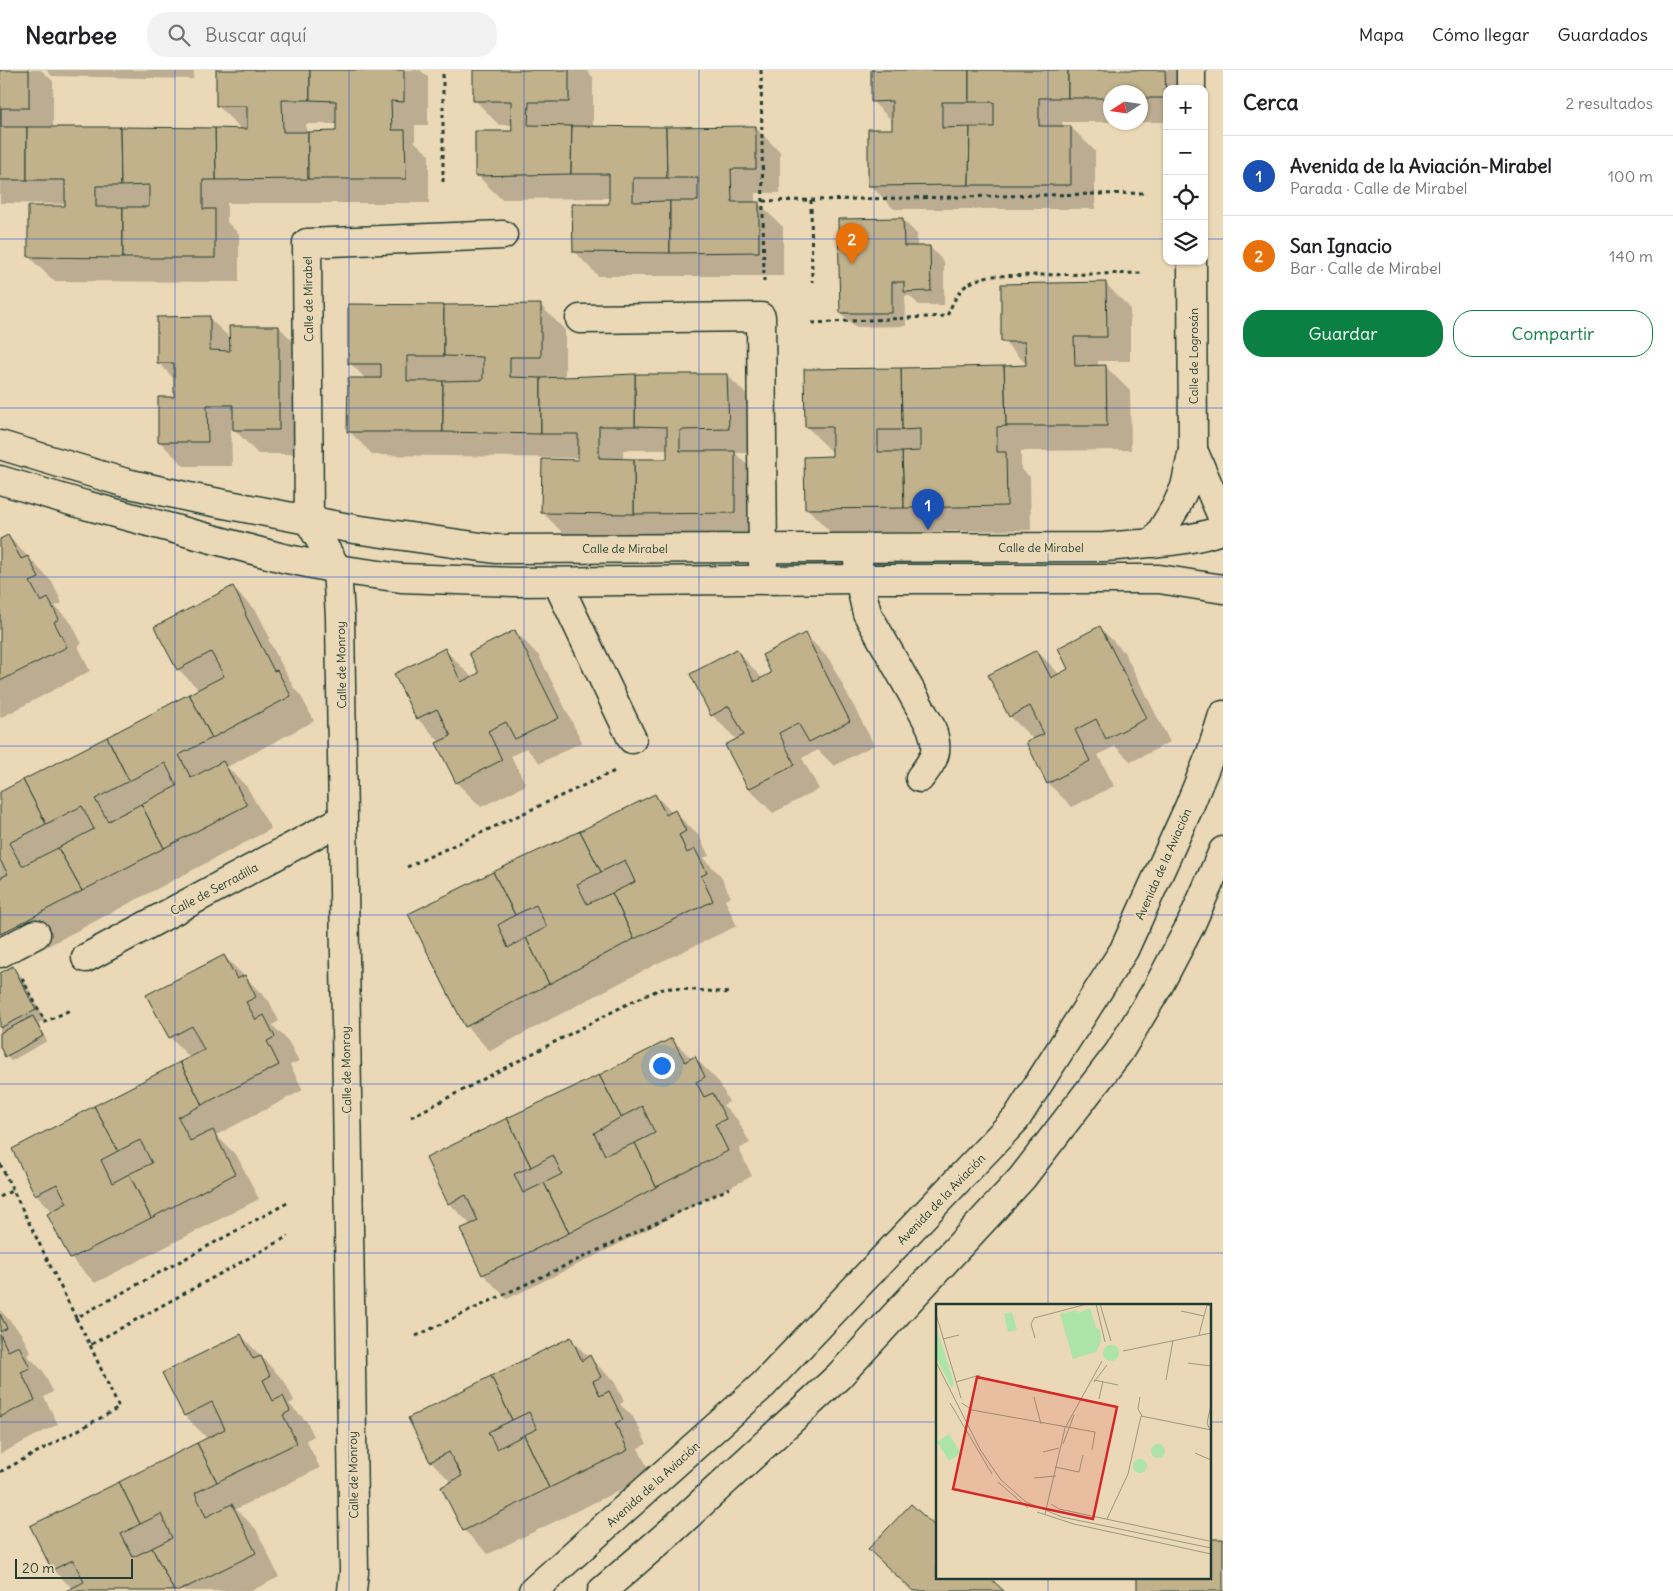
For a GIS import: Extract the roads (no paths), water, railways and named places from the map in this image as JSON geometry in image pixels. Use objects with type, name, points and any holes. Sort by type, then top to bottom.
[{"type":"street","points":[[1191,70],[1191,85]]},
{"type":"street","name":"Calle de Mirabel","points":[[337,569],[309,521],[307,243],[503,235]]},
{"type":"street","name":"Calle de Logrosán","points":[[1154,543],[1185,488],[1193,450],[1192,265]]},
{"type":"street","points":[[580,319],[761,317],[763,580]]},
{"type":"street","name":"Calle de Mirabel","points":[[0,445],[126,483],[202,500],[397,536],[495,549],[1106,547],[1204,536],[1223,530]]},
{"type":"street","name":"Calle de Logrosán","points":[[1193,450],[1223,519]]},
{"type":"street","points":[[0,480],[85,505],[283,558],[337,569],[401,578],[514,582],[859,579],[1159,580],[1223,589]]},
{"type":"street","points":[[858,547],[859,579],[867,613],[931,727],[935,739],[937,751],[934,760],[920,778]]},
{"type":"street","name":"Calle de Monroy","points":[[337,569],[340,617],[356,1585]]},
{"type":"street","points":[[557,582],[632,739]]},
{"type":"street","name":"Avenida de la Aviación","points":[[533,1591],[764,1385],[1016,1119],[1124,950],[1189,807],[1211,752],[1223,715]]},
{"type":"street","name":"Calle de Serradilla","points":[[86,958],[342,820]]},
{"type":"street","points":[[602,1591],[669,1533],[838,1377],[1022,1178],[1119,1052],[1158,987],[1191,924],[1223,851]]},
{"type":"street","points":[[4,951],[36,934]]},
{"type":"place","name":"San Ignacio","points":[[852,264]]},
{"type":"place","name":"Avenida de la Aviación-Mirabel","points":[[928,530]]}]
